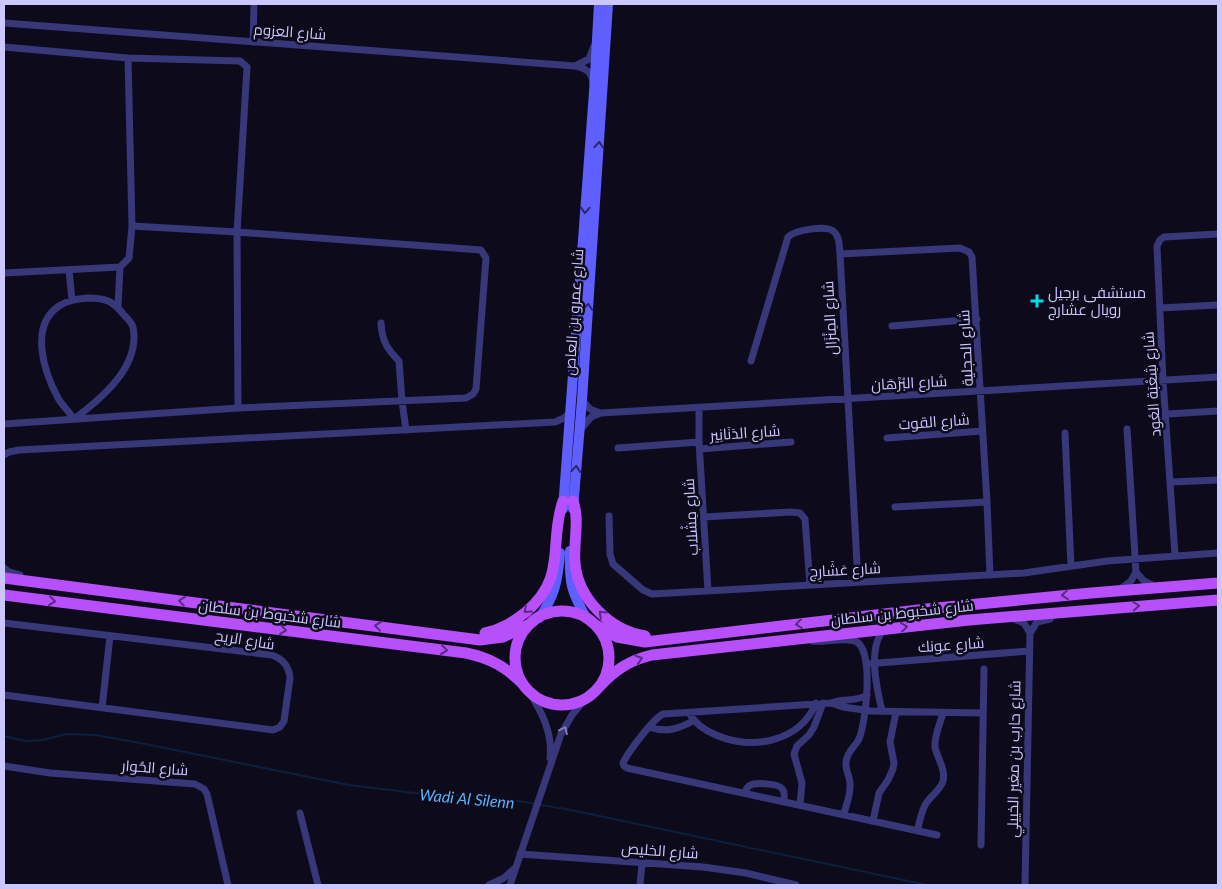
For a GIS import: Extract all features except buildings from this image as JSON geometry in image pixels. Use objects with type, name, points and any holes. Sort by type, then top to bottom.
[{"type":"main road","name":"شارع عمرو بن العاص","points":[[574,433],[570,412],[599,4]]},
{"type":"main road","name":"شارع عمرو بن العاص","points":[[539,618],[553,596],[558,580],[574,433],[582,400],[608,4]]},
{"type":"main road","name":"شارع عمرو بن العاص","points":[[568,501],[570,581],[574,594],[591,622]]},
{"type":"main road","points":[[400,629],[409,628],[476,635],[498,630],[516,620],[538,600],[549,584],[555,562],[558,520],[568,501],[576,513],[575,563],[577,577],[592,604],[616,626],[636,634],[655,636],[729,629],[749,630]]},
{"type":"main road","name":"شارع شخبوط بن سلطان","points":[[4,578],[480,640],[503,637],[528,625]]},
{"type":"main road","name":"شارع شخبوط بن سلطان","points":[[591,622],[617,637],[645,642],[927,609],[1118,590],[1218,583]]},
{"type":"main road","name":"شارع شخبوط بن سلطان","points":[[4,595],[466,653],[499,664],[526,688]]},
{"type":"main road","name":"شارع شخبوط بن سلطان","points":[[600,686],[620,667],[641,658],[969,620],[1218,600]]},
{"type":"main road","points":[[556,611],[567,611],[591,622],[603,635],[608,648],[609,661],[606,674],[600,686],[576,703],[557,704],[540,699],[526,688],[517,673],[515,660],[520,636],[528,625],[546,614],[556,611]]},
{"type":"street","points":[[253,42],[254,4]]},
{"type":"street","name":"شارع العزوم","points":[[4,23],[575,66]]},
{"type":"street","points":[[575,66],[589,59],[597,41]]},
{"type":"street","points":[[4,47],[128,58],[240,61],[247,67],[237,232],[238,408]]},
{"type":"street","points":[[4,273],[120,267],[129,258],[132,226],[128,58]]},
{"type":"street","points":[[575,66],[584,69],[591,75],[594,92]]},
{"type":"street","points":[[4,424],[238,408],[466,398],[473,394],[476,389],[486,258],[481,250],[132,226]]},
{"type":"street","name":"شارع المِنْزَال","points":[[751,361],[790,235],[800,230],[830,229],[837,237],[840,254],[858,582]]},
{"type":"street","name":"شارع شِعْبَة العُود","points":[[1175,555],[1163,382],[1157,253],[1159,242],[1164,237],[1218,234]]},
{"type":"street","name":"شارع الحجلية","points":[[840,254],[960,248],[971,254],[974,260],[990,575]]},
{"type":"street","points":[[118,306],[120,267]]},
{"type":"street","points":[[69,270],[72,300]]},
{"type":"street","points":[[104,298],[118,306],[133,326],[133,343],[130,357],[119,379],[94,404],[74,419],[59,399],[48,378],[44,362],[42,335],[46,319],[58,306],[72,300],[104,298]]},
{"type":"street","points":[[1160,308],[1218,305]]},
{"type":"street","points":[[892,326],[977,319]]},
{"type":"street","points":[[381,323],[381,332],[388,349],[399,361],[406,430]]},
{"type":"street","name":"شارع البُرْهَان","points":[[601,413],[1218,378]]},
{"type":"street","points":[[582,400],[590,409],[601,413]]},
{"type":"street","name":"شارع مِشْلاب","points":[[699,408],[708,591]]},
{"type":"street","points":[[1166,414],[1218,411]]},
{"type":"street","points":[[4,455],[19,450],[555,422],[564,418],[570,412]]},
{"type":"street","points":[[555,422],[574,433],[587,420],[601,413]]},
{"type":"street","points":[[1118,590],[1131,581],[1136,572],[1127,429]]},
{"type":"street","name":"شارع القوت","points":[[887,438],[982,431]]},
{"type":"street","points":[[1065,433],[1072,566]]},
{"type":"street","name":"شارع الدَنَانِير","points":[[700,445],[791,442]]},
{"type":"street","points":[[618,448],[700,445]]},
{"type":"street","points":[[1171,482],[1218,480]]},
{"type":"street","points":[[895,507],[987,502]]},
{"type":"street","points":[[704,517],[800,513],[805,519],[810,585]]},
{"type":"street","name":"شارع عَشَارِج","points":[[609,516],[612,561],[615,567],[643,590],[652,594],[1024,573],[1136,558],[1218,553]]},
{"type":"street","points":[[4,568],[13,574],[117,587],[133,595]]},
{"type":"street","points":[[1136,572],[1145,582],[1162,587]]},
{"type":"street","points":[[1030,633],[1033,626],[1040,620],[1080,616],[1104,608]]},
{"type":"street","points":[[969,620],[1018,620],[1024,623],[1030,633]]},
{"type":"street","name":"شارع الريح","points":[[4,623],[272,655],[277,656],[285,663],[290,673],[284,721],[277,729],[4,695]]},
{"type":"street","points":[[882,712],[877,691],[874,652],[875,642],[884,630]]},
{"type":"street","name":"شارع حارب بن مغير الخييلي","points":[[1025,885],[1030,633]]},
{"type":"street","points":[[102,708],[110,636]]},
{"type":"street","points":[[802,638],[819,642],[856,641],[862,647],[866,664],[867,693],[860,736],[848,755],[846,762],[850,786],[844,814]]},
{"type":"street","name":"شارع عونك","points":[[866,664],[1029,652]]},
{"type":"street","points":[[981,845],[984,669]]},
{"type":"street","points":[[526,688],[543,715],[547,728],[551,754],[549,768]]},
{"type":"street","points":[[877,691],[867,693],[861,698],[843,699],[831,703],[661,714],[623,761],[623,764],[625,768],[938,835]]},
{"type":"street","points":[[510,885],[549,768],[566,724],[587,697]]},
{"type":"street","points":[[690,713],[693,721],[711,733],[731,741],[741,743],[768,742],[792,732],[808,718],[819,703]]},
{"type":"street","points":[[800,805],[802,783],[794,754],[800,743],[809,735],[814,727],[819,703]]},
{"type":"street","points":[[831,703],[865,711],[943,714],[983,713]]},
{"type":"street","points":[[873,821],[879,793],[893,769],[894,763],[890,742],[896,712]]},
{"type":"street","points":[[917,831],[924,808],[941,786],[944,779],[944,772],[935,745],[936,734],[943,714]]},
{"type":"street","points":[[649,727],[656,730],[673,730],[693,721]]},
{"type":"street","points":[[792,732],[800,743]]},
{"type":"street","name":"شارع الحُوار","points":[[4,766],[50,773],[195,784],[200,786],[207,794],[228,885]]},
{"type":"street","points":[[745,794],[747,788],[753,784],[775,785],[784,791],[784,802]]},
{"type":"street","points":[[300,813],[318,885]]},
{"type":"street","name":"شارع الخليص","points":[[520,854],[718,868],[746,873],[778,883],[796,885]]},
{"type":"street","points":[[640,885],[642,863]]},
{"type":"street","points":[[488,885],[504,878],[515,867]]},
{"type":"waterway","name":"Wadi Al Silenn","points":[[4,736],[25,741],[43,740],[66,734],[96,735],[349,785],[414,793],[495,797],[571,810],[927,885]]},
{"type":"place","name":"مستشفى برجيل رويال عشارج","points":[[1037,301]]}]
